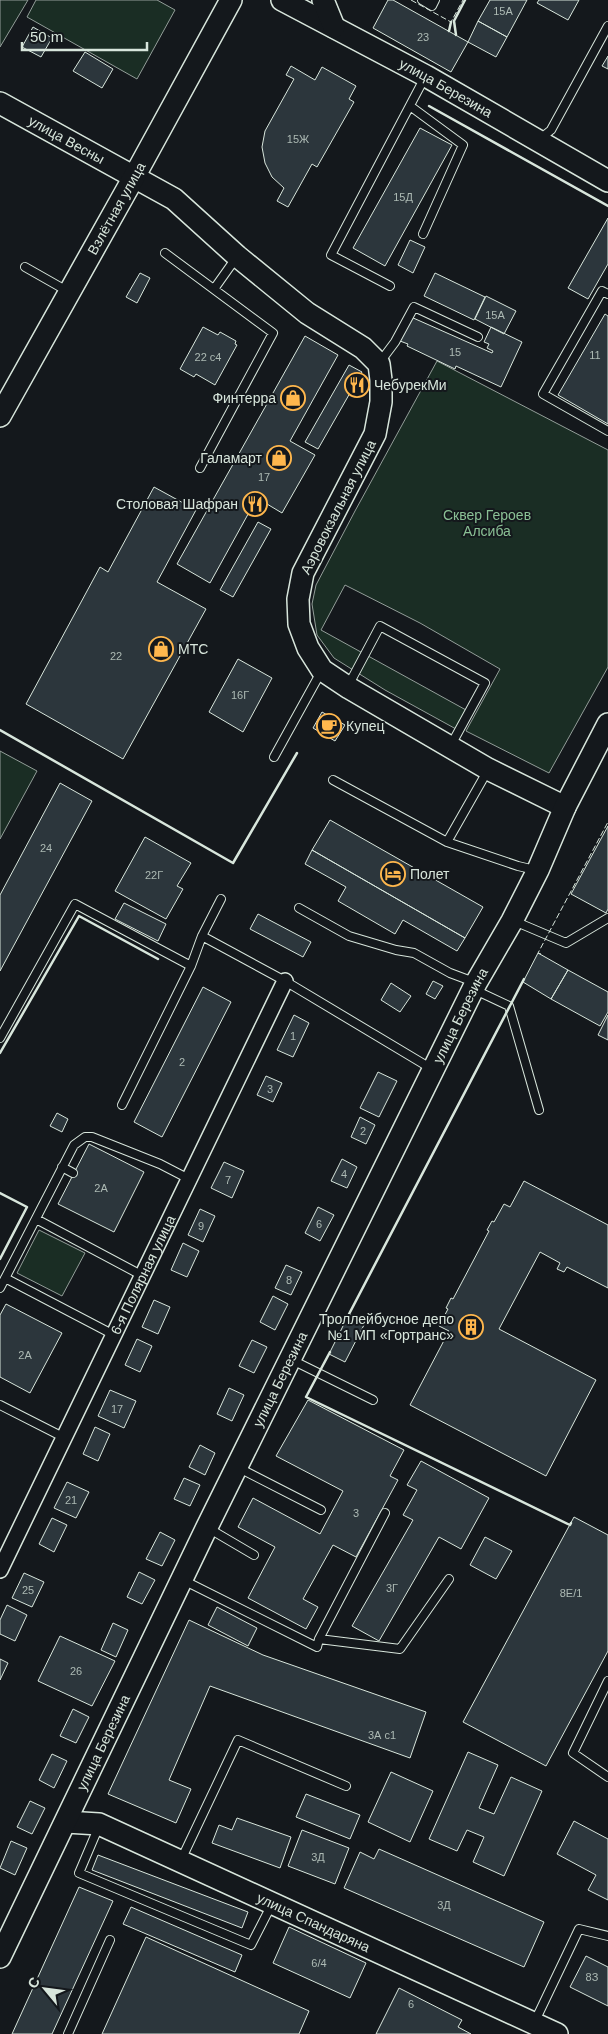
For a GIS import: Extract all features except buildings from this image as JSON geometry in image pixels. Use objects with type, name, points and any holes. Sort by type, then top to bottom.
[{"type":"street","name":"Взлётная улица","points":[[0,416],[231,0]]},
{"type":"street","name":"улица Березина","points":[[282,0],[426,76],[608,181]]},
{"type":"street","points":[[323,0],[334,26]]},
{"type":"street","name":"улица Весны","points":[[0,103],[134,177]]},
{"type":"street","points":[[134,177],[174,199],[237,256],[306,313],[363,348],[379,364]]},
{"type":"street","name":"Аэровокзальная улица","points":[[379,364],[381,402],[375,434],[303,573],[298,598],[299,624],[308,648],[322,670],[347,687],[488,769],[565,807]]},
{"type":"street","name":"улица Березина","points":[[0,1958],[181,1579],[475,986],[538,870],[565,807],[608,724]]},
{"type":"street","name":"6-я Полярная улица","points":[[0,1570],[285,981]]},
{"type":"street","name":"улица Спандаряна","points":[[66,1822],[99,1824],[273,1902],[557,2034]]},
{"type":"lane","points":[[422,0],[432,6],[435,0]]},
{"type":"lane","points":[[539,140],[550,130],[608,26]]},
{"type":"lane","points":[[390,286],[331,255],[426,76]]},
{"type":"lane","points":[[410,106],[464,145],[423,234]]},
{"type":"lane","points":[[165,254],[273,333],[200,468]]},
{"type":"lane","points":[[214,289],[237,256]]},
{"type":"lane","points":[[25,267],[70,292]]},
{"type":"lane","points":[[608,294],[602,291],[543,394],[608,431]]},
{"type":"lane","points":[[379,364],[395,342],[414,307],[478,337]]},
{"type":"lane","points":[[347,687],[380,626],[485,682],[450,746]]},
{"type":"lane","points":[[274,757],[322,670]]},
{"type":"lane","points":[[447,842],[488,769]]},
{"type":"lane","points":[[332,780],[447,842],[518,866],[538,870]]},
{"type":"lane","points":[[122,1105],[191,966],[202,936],[221,899]]},
{"type":"lane","points":[[0,1038],[75,904],[191,966]]},
{"type":"lane","points":[[299,908],[349,936],[396,950],[414,953],[509,1006],[540,1110]]},
{"type":"lane","points":[[512,921],[566,943],[608,918]]},
{"type":"lane","points":[[202,936],[285,981],[434,1070]]},
{"type":"lane","points":[[0,1288],[74,1145],[84,1137],[92,1137],[160,1164],[189,1179]]},
{"type":"lane","points":[[62,1167],[73,1174]]},
{"type":"lane","points":[[36,1219],[143,1276]]},
{"type":"lane","points":[[5,1278],[114,1335]]},
{"type":"lane","points":[[290,1359],[373,1400]]},
{"type":"lane","points":[[0,1405],[64,1438]]},
{"type":"lane","points":[[237,1467],[320,1510]]},
{"type":"lane","points":[[181,1579],[316,1647],[385,1513]]},
{"type":"lane","points":[[207,1527],[254,1555]]},
{"type":"lane","points":[[319,1639],[400,1649],[449,1579]]},
{"type":"lane","points":[[608,1681],[573,1753],[608,1777]]},
{"type":"lane","points":[[180,1860],[238,1740],[346,1786]]},
{"type":"lane","points":[[99,1824],[79,1873],[251,1945],[273,1902]]},
{"type":"lane","points":[[534,2023],[579,1929],[608,1936]]},
{"type":"lane","points":[[68,2034],[110,1940]]},
{"type":"green space","points":[[0,0],[28,0],[0,47]]},
{"type":"green space","points":[[36,0],[157,0],[175,10],[137,79],[27,17]]},
{"type":"green space","name":"Сквер Героев Алсиба","points":[[437,361],[608,450],[608,667],[549,773],[466,731],[500,669],[420,623],[345,585],[321,630],[466,710],[456,729],[385,690],[334,658],[317,635],[312,604],[316,585]]},
{"type":"green space","points":[[0,751],[37,771],[0,839]]},
{"type":"green space","points":[[39,1230],[85,1253],[62,1296],[17,1273]]},
{"type":"fence","points":[[411,0],[451,22],[463,0]]},
{"type":"fence","points":[[541,954],[538,953],[608,822]]},
{"type":"wall","points":[[456,35],[454,21],[465,0]]},
{"type":"wall","points":[[449,31],[451,22]]},
{"type":"wall","points":[[429,106],[608,206]]},
{"type":"wall","points":[[0,730],[233,863],[297,753]]},
{"type":"wall","points":[[0,1053],[79,916],[158,959]]},
{"type":"wall","points":[[348,1316],[524,979]]},
{"type":"wall","points":[[0,1193],[27,1207],[0,1259]]},
{"type":"wall","points":[[330,1352],[306,1397],[570,1525],[571,1523]]},
{"type":"place","name":"ЧебурекМи","points":[[357,385]]},
{"type":"place","name":"Финтерра","points":[[293,398]]},
{"type":"place","name":"Галамарт","points":[[279,458]]},
{"type":"place","name":"Столовая Шафран","points":[[255,504]]},
{"type":"place","name":"МТС","points":[[161,649]]},
{"type":"place","name":"Купец","points":[[329,726]]},
{"type":"place","name":"Полет","points":[[393,874]]},
{"type":"place","name":"Троллейбусное депо №1 МП «Гортранс»","points":[[471,1327]]}]
